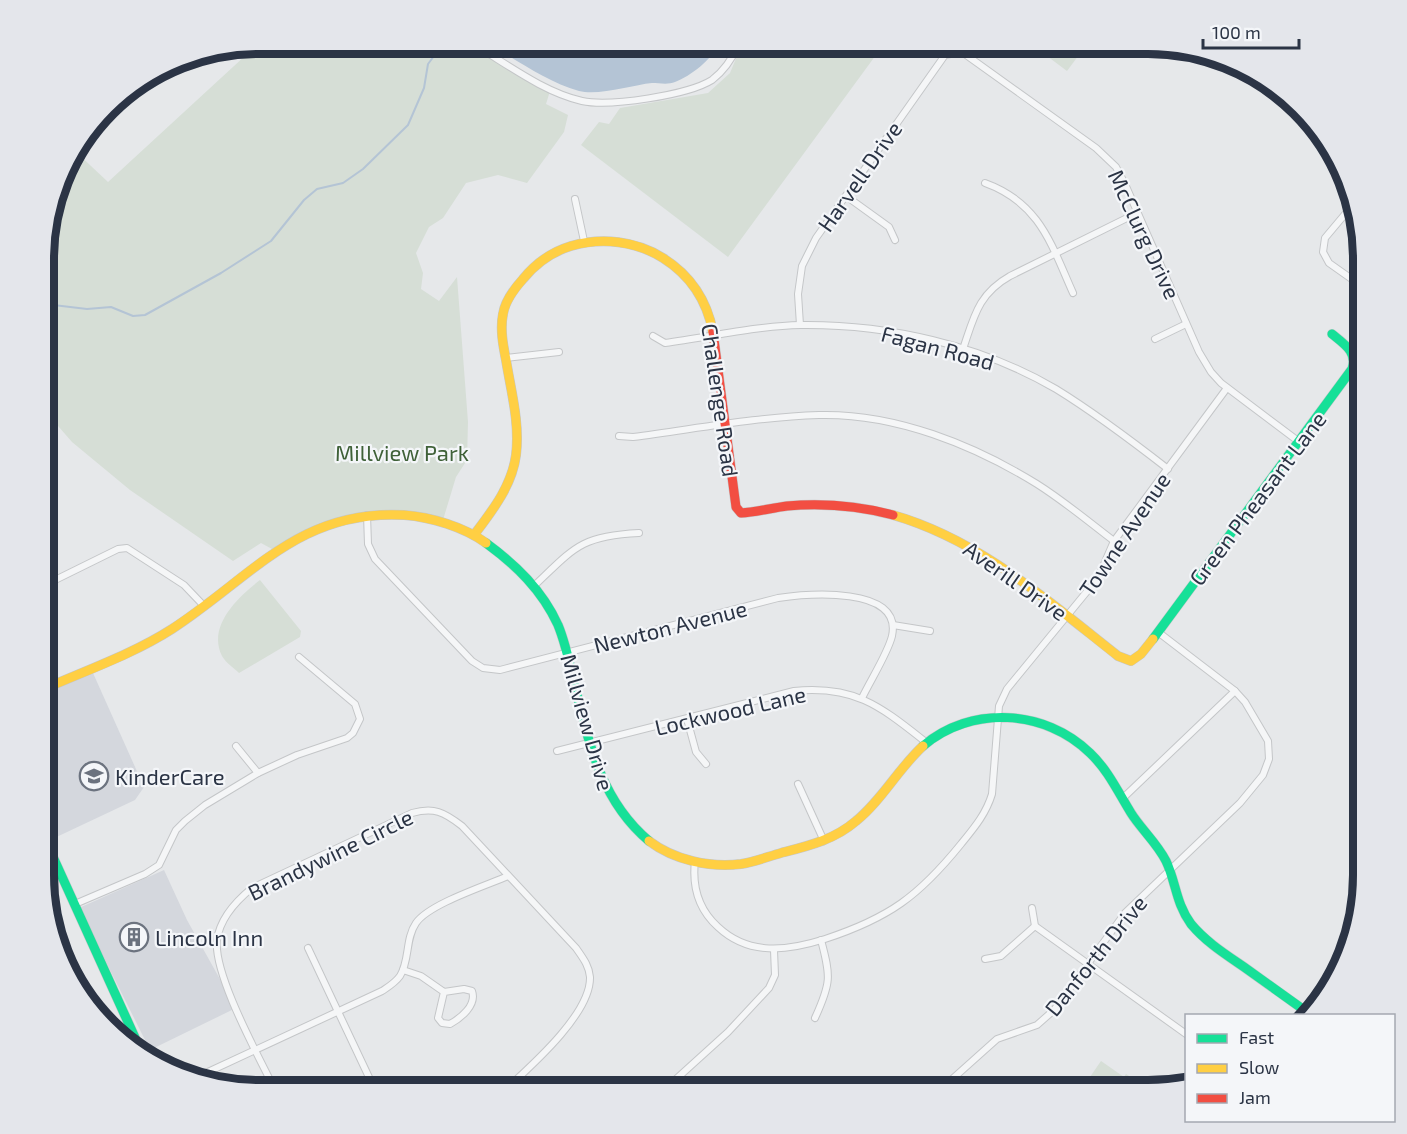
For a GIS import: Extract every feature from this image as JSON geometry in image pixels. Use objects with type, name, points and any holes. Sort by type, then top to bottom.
[{"type":"street","points":[[491,54],[559,93],[584,101],[630,101],[688,90],[711,80],[726,66],[733,54]]},
{"type":"street","name":"Harvell Drive","points":[[800,325],[798,294],[801,266],[816,238],[945,55],[951,54]]},
{"type":"street","name":"McClurg Drive","points":[[965,54],[1102,153],[1121,175],[1186,324],[1211,372],[1227,388],[1299,441]]},
{"type":"street","points":[[986,183],[1003,190],[1032,213],[1040,224],[1073,293]]},
{"type":"street","points":[[846,196],[889,227],[895,240]]},
{"type":"street","points":[[575,199],[584,241]]},
{"type":"street","points":[[1347,212],[1325,238],[1323,252],[1329,263],[1353,279]]},
{"type":"street","points":[[963,349],[975,312],[992,288],[1010,276],[1137,213]]},
{"type":"street","name":"Challenge Road","points":[[474,535],[509,482],[517,453],[502,319],[510,294],[531,268],[558,250],[584,241],[606,240],[645,248],[675,266],[698,291],[707,309],[714,336],[736,507],[741,513],[750,513]]},
{"type":"street","points":[[1155,339],[1186,324]]},
{"type":"street","name":"Fagan Road","points":[[653,336],[665,343],[800,325],[855,327],[884,331],[963,349],[1008,365],[1055,389],[1109,424],[1168,469]]},
{"type":"street","name":"Green Pheasant Lane","points":[[1332,334],[1353,351]]},
{"type":"street","points":[[506,358],[559,352]]},
{"type":"street","name":"Green Pheasant Lane","points":[[1131,661],[1141,654],[1158,632],[1353,367]]},
{"type":"street","name":"Towne Avenue","points":[[695,861],[693,882],[699,903],[711,921],[740,943],[759,949],[797,947],[860,927],[881,917],[916,892],[949,859],[983,817],[992,794],[999,706],[1007,689],[1098,578],[1114,541],[1227,388]]},
{"type":"street","points":[[619,436],[633,437],[777,417],[821,415],[876,420],[936,434],[989,456],[1040,485],[1114,541]]},
{"type":"street","name":"Averill Drive","points":[[750,513],[773,508],[832,505],[868,509],[914,520],[942,531],[993,559],[1118,656],[1131,661]]},
{"type":"street","name":"Millview Drive","points":[[54,684],[157,638],[204,606],[248,570],[297,538],[324,525],[367,515],[403,514],[423,517],[457,527],[474,535],[508,558],[535,585],[557,622],[606,792],[623,818],[654,844],[674,855],[695,861],[738,864],[824,841],[850,826],[913,755],[951,728],[998,717],[1032,721],[1067,734],[1098,761],[1135,818],[1159,848],[1170,870],[1181,908],[1198,932],[1303,1009]]},
{"type":"street","name":"Newton Avenue","points":[[367,515],[368,544],[375,559],[477,665],[492,670],[500,670],[798,595],[842,596],[870,601],[886,611],[892,625]]},
{"type":"street","points":[[535,585],[569,552],[582,544],[605,535],[639,533]]},
{"type":"street","points":[[54,581],[118,549],[127,548],[184,585],[204,606]]},
{"type":"street","points":[[862,698],[888,646],[892,636],[892,625],[930,631]]},
{"type":"street","points":[[1123,798],[1235,691],[1158,632]]},
{"type":"street","points":[[75,904],[145,874],[159,865],[176,830],[205,805],[258,773],[347,738],[358,726],[360,719],[355,704],[299,657]]},
{"type":"street","name":"Lockwood Lane","points":[[557,752],[794,691],[828,690],[862,698],[891,714],[927,743]]},
{"type":"street","name":"Danforth Drive","points":[[951,1080],[997,1039],[1037,1025],[1054,1010],[1125,913],[1240,803],[1263,775],[1269,759],[1269,741],[1245,702],[1235,691]]},
{"type":"street","points":[[687,719],[696,752],[706,764]]},
{"type":"street","points":[[236,746],[258,773]]},
{"type":"street","points":[[798,784],[824,841]]},
{"type":"street","name":"Brandywine Circle","points":[[270,1080],[221,970],[217,943],[220,929],[229,912],[252,888],[412,813],[426,809],[440,812],[451,818],[576,948],[585,961],[590,978],[589,987],[580,1005],[557,1040],[515,1080]]},
{"type":"street","points":[[54,859],[135,1037]]},
{"type":"street","points":[[206,1073],[382,991],[399,978],[403,970],[410,934],[421,916],[508,876]]},
{"type":"street","points":[[1032,908],[1035,926],[1185,1033]]},
{"type":"street","points":[[985,959],[1001,956],[1035,926]]},
{"type":"street","points":[[816,1018],[827,992],[829,980],[829,969],[821,940]]},
{"type":"street","points":[[308,948],[370,1080]]},
{"type":"street","points":[[675,1080],[728,1032],[769,988],[775,975],[774,950]]},
{"type":"street","points":[[403,970],[421,976],[444,992],[464,989],[472,991],[470,1007],[450,1024],[442,1023],[438,1018],[444,992]]},
{"type":"shaded area","points":[[93,673],[144,787],[135,800],[54,838],[54,689]]},
{"type":"shaded area","points":[[164,870],[187,920],[236,1008],[152,1049],[149,1047],[79,908]]},
{"type":"green space","name":"Millview Park","points":[[247,54],[483,54],[550,91],[546,104],[568,115],[564,132],[527,183],[498,175],[466,183],[443,218],[429,227],[416,253],[423,273],[421,289],[439,301],[457,277],[468,422],[467,460],[456,477],[443,520],[394,512],[374,511],[352,514],[328,522],[272,549],[261,543],[233,561],[130,490],[72,442],[54,421],[56,232],[65,193],[81,157],[108,182]]},
{"type":"green space","points":[[738,54],[877,54],[728,257],[581,145],[599,122],[609,124],[620,108],[708,93],[730,73]]},
{"type":"green space","points":[[1044,54],[1080,54],[1067,71]]},
{"type":"green space","points":[[260,580],[301,631],[300,637],[239,673],[222,656],[218,645],[219,634],[227,613]]},
{"type":"green space","points":[[1101,1061],[1124,1077],[1126,1074],[1135,1080],[1088,1080]]},
{"type":"water","points":[[506,54],[712,54],[688,76],[666,84],[652,83],[587,92],[568,88]]},
{"type":"waterway","points":[[54,305],[87,309],[111,307],[133,316],[145,315],[221,273],[271,241],[304,200],[317,189],[343,183],[363,169],[408,125],[424,88],[428,64],[436,54]]},
{"type":"traffic: fast","points":[[1153,639],[1352,369],[1351,353],[1332,334]]},
{"type":"traffic: fast","points":[[486,543],[527,579],[552,612],[565,644],[584,723],[598,767],[618,806],[649,841]]},
{"type":"traffic: fast","points":[[923,746],[942,733],[963,724],[985,719],[1008,718],[1030,721],[1072,738],[1102,767],[1135,819],[1162,854],[1182,909],[1191,924],[1216,947],[1303,1009]]},
{"type":"traffic: fast","points":[[54,859],[135,1037]]},
{"type":"traffic: slow","points":[[474,535],[506,488],[516,455],[516,419],[502,337],[504,309],[516,287],[539,263],[557,251],[583,243],[618,242],[653,252],[681,272],[696,290],[702,299],[713,332]]},
{"type":"traffic: slow","points":[[893,515],[925,526],[984,556],[1039,594],[1118,656],[1131,661],[1141,654],[1153,639]]},
{"type":"traffic: slow","points":[[54,685],[157,638],[201,609],[279,550],[335,523],[367,516],[414,516],[458,528],[486,543]]},
{"type":"traffic: slow","points":[[649,841],[681,858],[717,865],[751,862],[820,842],[848,828],[865,813],[923,746]]},
{"type":"traffic: jam","points":[[713,332],[736,507],[741,513],[787,506],[814,505],[854,507],[893,515]]},
{"type":"place","name":"KinderCare","points":[[94,776]]},
{"type":"place","name":"Lincoln Inn","points":[[134,937]]}]
